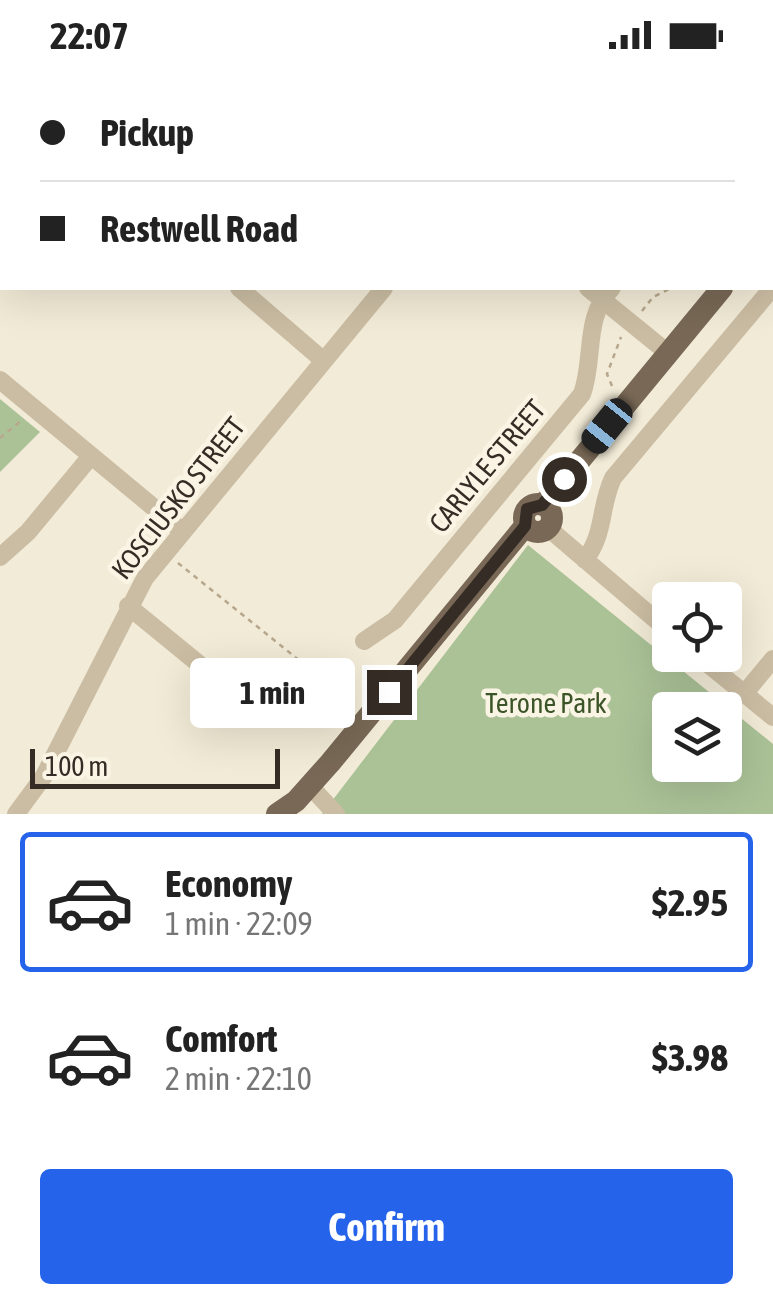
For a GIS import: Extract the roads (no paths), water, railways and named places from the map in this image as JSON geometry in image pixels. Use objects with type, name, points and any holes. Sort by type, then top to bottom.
[{"type":"main road","points":[[293,804],[539,519],[720,290]]},
{"type":"street","points":[[241,290],[324,360]]},
{"type":"street","name":"KOSCIUSKO STREET","points":[[16,814],[44,776],[128,606],[165,552],[382,290]]},
{"type":"street","points":[[585,560],[602,532],[606,492],[614,478],[771,290]]},
{"type":"street","points":[[601,291],[668,353]]},
{"type":"street","name":"CARLYLE STREET","points":[[364,641],[396,620],[582,394],[589,374],[594,316],[601,291]]},
{"type":"street","points":[[0,380],[182,530]]},
{"type":"street","points":[[0,557],[28,532],[91,456]]},
{"type":"street","points":[[539,519],[652,617]]},
{"type":"street","points":[[128,606],[216,678]]},
{"type":"street","points":[[744,694],[773,659]]},
{"type":"street","points":[[717,672],[773,718]]},
{"type":"street","points":[[293,804],[336,814]]},
{"type":"park label","name":"Terone Park","points":[[546,703]]}]
